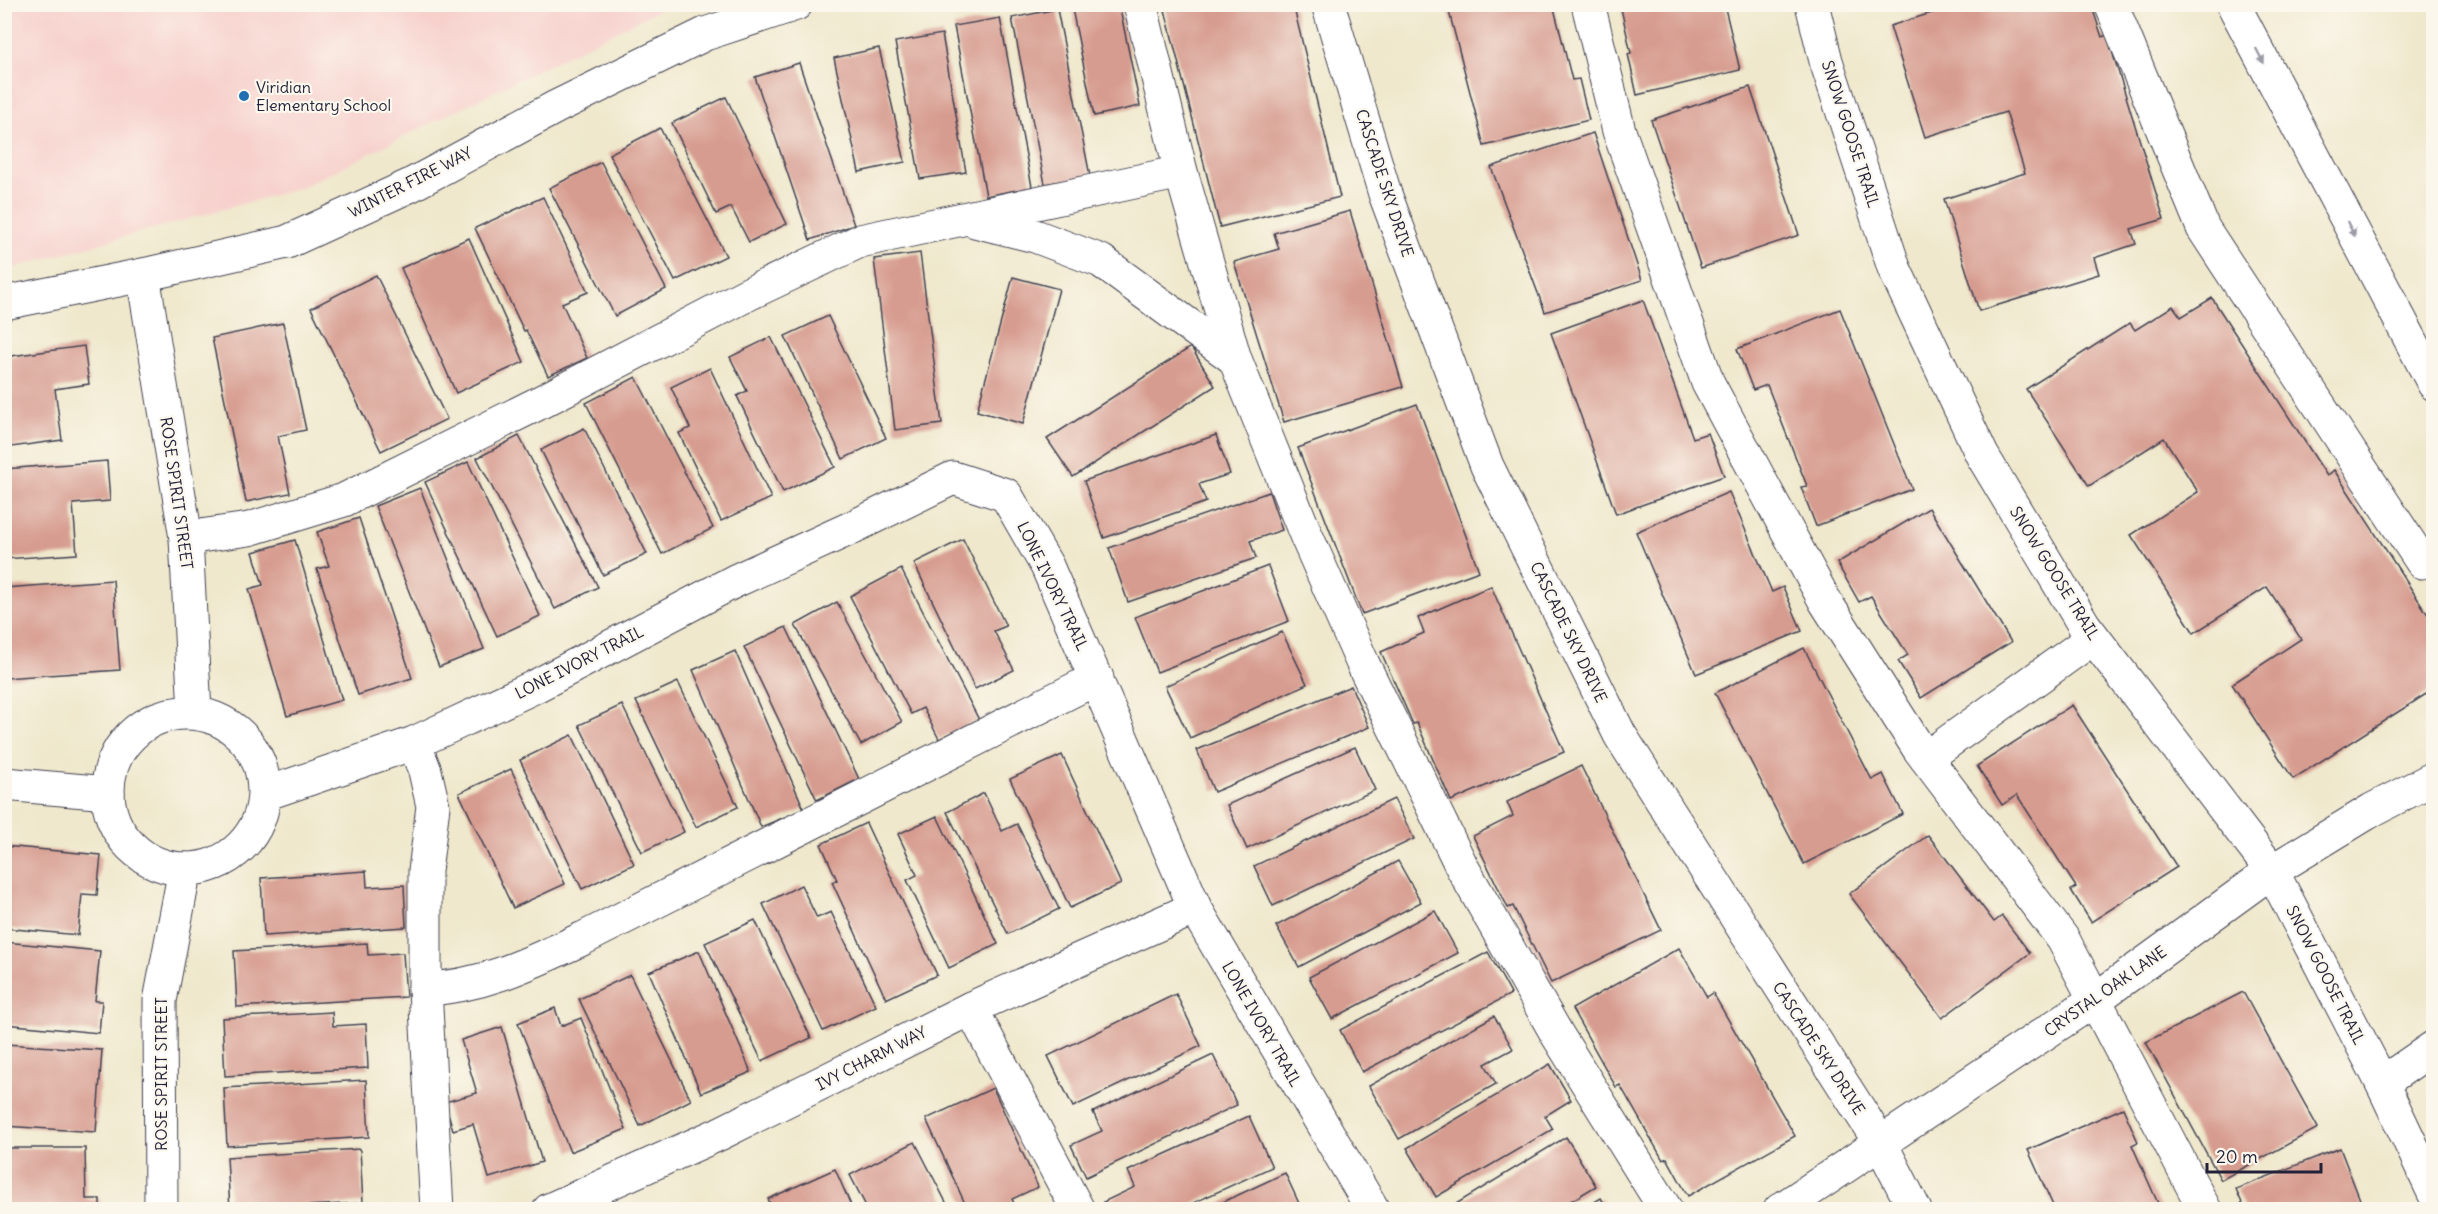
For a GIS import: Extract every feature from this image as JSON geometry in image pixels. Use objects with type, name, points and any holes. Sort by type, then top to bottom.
[{"type":"street","name":"WINTER FIRE WAY","points":[[4,303],[143,275],[287,242],[411,185],[556,106],[705,34],[796,4]]},
{"type":"street","points":[[1140,4],[1181,172],[1235,358],[1306,535],[1362,664],[1462,867],[1558,1036],[1666,1209]]},
{"type":"street","name":"CASCADE SKY DRIVE","points":[[1328,4],[1385,194],[1487,466],[1620,735],[1881,1144],[1915,1209]]},
{"type":"street","points":[[1588,4],[1619,131],[1708,383],[1825,601],[1926,758],[2063,939],[2205,1209]]},
{"type":"street","name":"SNOW GOOSE TRAIL","points":[[1812,4],[1826,61],[1894,267],[1982,455],[2093,638],[2184,753],[2272,871],[2382,1083],[2433,1193]]},
{"type":"street","points":[[2111,4],[2204,228],[2430,565]]},
{"type":"street","points":[[2233,4],[2433,384]]},
{"type":"street","points":[[186,538],[249,529],[344,500],[535,405],[748,294],[860,241],[1181,172]]},
{"type":"street","points":[[967,219],[1035,236],[1101,261],[1235,358]]},
{"type":"street","name":"ROSE SPIRIT STREET","points":[[143,275],[186,538],[195,713]]},
{"type":"street","name":"LONE IVORY TRAIL","points":[[265,794],[414,743],[534,687],[735,581],[953,478],[1006,495],[1047,566],[1195,908],[1373,1209]]},
{"type":"street","points":[[1926,758],[2093,638]]},
{"type":"street","points":[[425,989],[449,988],[501,976],[584,938],[1097,678]]},
{"type":"street","points":[[195,713],[223,722],[246,740],[261,765],[265,794],[260,818],[249,839],[231,856],[209,866],[184,869],[155,863],[130,847],[114,822],[108,793],[111,766],[124,743],[144,725],[168,715],[195,713]]},
{"type":"street","points":[[414,743],[425,771],[433,806],[425,871],[425,989],[437,1209]]},
{"type":"street","name":"CRYSTAL OAK LANE","points":[[1780,1209],[2096,999],[2272,871],[2372,810],[2433,778]]},
{"type":"street","points":[[4,784],[108,793]]},
{"type":"street","name":"ROSE SPIRIT STREET","points":[[161,1209],[160,1001],[184,869]]},
{"type":"street","name":"IVY CHARM WAY","points":[[549,1209],[719,1134],[971,1008],[1195,908]]},
{"type":"street","points":[[971,1008],[1078,1209]]},
{"type":"street","points":[[2382,1083],[2433,1047]]},
{"type":"shaded area","name":"Viridian Elementary School","points":[[5,4],[669,5],[300,188],[5,270]]},
{"type":"building","points":[[1071,4],[1119,4],[1140,106],[1094,116]]},
{"type":"building","points":[[1189,4],[1293,4],[1340,197],[1220,227],[1165,10]]},
{"type":"building","points":[[1447,4],[1553,4],[1572,80],[1579,79],[1589,120],[1484,146]]},
{"type":"building","points":[[1620,4],[1724,4],[1740,70],[1637,95],[1628,54],[1631,53]]},
{"type":"building","points":[[1960,4],[2091,4],[2102,37],[2107,35],[2164,219],[2131,229],[2136,244],[2094,258],[2099,274],[1979,311],[1944,199],[2025,173],[2006,112],[1925,137],[1890,26]]},
{"type":"building","points":[[1057,9],[1090,176],[1045,184],[1012,18]]},
{"type":"building","points":[[1000,18],[1032,187],[986,196],[954,26]]},
{"type":"building","points":[[942,34],[966,172],[920,179],[895,42]]},
{"type":"building","points":[[879,48],[905,162],[859,172],[834,58]]},
{"type":"building","points":[[799,63],[854,225],[810,240],[755,77]]},
{"type":"building","points":[[1750,87],[1799,235],[1701,268],[1651,120]]},
{"type":"building","points":[[726,97],[787,224],[749,242],[731,207],[716,214],[672,123]]},
{"type":"building","points":[[660,128],[726,256],[675,281],[609,154]]},
{"type":"building","points":[[1593,133],[1642,280],[1545,312],[1491,167]]},
{"type":"building","points":[[601,162],[666,289],[615,316],[549,188]]},
{"type":"building","points":[[543,197],[588,292],[562,303],[587,358],[548,376],[475,228]]},
{"type":"building","points":[[1350,211],[1403,387],[1284,422],[1234,262],[1279,249],[1274,233]]},
{"type":"building","points":[[469,238],[524,362],[456,393],[401,268]]},
{"type":"building","points":[[920,253],[942,424],[895,430],[874,259]]},
{"type":"building","points":[[376,275],[447,419],[381,451],[311,308]]},
{"type":"building","points":[[1013,277],[1059,289],[1023,424],[977,411]]},
{"type":"building","points":[[2212,298],[2327,476],[2334,470],[2434,624],[2434,689],[2293,779],[2232,684],[2301,639],[2267,587],[2194,633],[2131,535],[2198,492],[2164,438],[2089,486],[2026,389],[2130,323],[2135,330],[2173,306],[2181,317]]},
{"type":"building","points":[[1643,300],[1693,438],[1708,433],[1724,476],[1616,514],[1551,333]]},
{"type":"building","points":[[1840,309],[1912,489],[1816,526],[1801,487],[1807,486],[1767,385],[1753,390],[1737,349]]},
{"type":"building","points":[[828,316],[886,438],[843,459],[785,336]]},
{"type":"building","points":[[283,323],[306,430],[278,436],[290,493],[246,502],[212,338]]},
{"type":"building","points":[[771,337],[835,467],[783,492],[737,396],[747,391],[730,357]]},
{"type":"building","points":[[84,346],[89,384],[55,389],[62,440],[4,448],[4,357]]},
{"type":"building","points":[[1191,347],[1215,386],[1073,477],[1047,439]]},
{"type":"building","points":[[710,368],[771,498],[721,521],[679,433],[690,428],[671,387]]},
{"type":"building","points":[[636,377],[713,528],[662,554],[586,403]]},
{"type":"building","points":[[1417,404],[1479,571],[1362,614],[1298,448]]},
{"type":"building","points":[[584,428],[647,554],[603,575],[541,450]]},
{"type":"building","points":[[1216,435],[1230,474],[1199,484],[1206,502],[1104,538],[1084,481]]},
{"type":"building","points":[[519,436],[598,587],[555,609],[477,458]]},
{"type":"building","points":[[107,461],[110,501],[73,504],[77,554],[4,559],[4,469]]},
{"type":"building","points":[[468,462],[540,616],[497,636],[425,482]]},
{"type":"building","points":[[420,488],[484,649],[439,667],[375,506]]},
{"type":"building","points":[[1269,492],[1282,530],[1250,541],[1256,558],[1128,602],[1109,548]]},
{"type":"building","points":[[1729,492],[1772,592],[1783,587],[1802,631],[1696,674],[1636,532]]},
{"type":"building","points":[[1929,508],[2011,642],[1921,698],[1898,661],[1908,655],[1871,596],[1859,602],[1837,563]]},
{"type":"building","points":[[359,518],[412,678],[358,695],[317,569],[329,566],[317,532]]},
{"type":"building","points":[[963,539],[1006,626],[994,631],[1014,670],[975,689],[914,563]]},
{"type":"building","points":[[295,540],[342,700],[287,716],[249,589],[263,585],[253,552]]},
{"type":"building","points":[[1268,566],[1289,621],[1157,672],[1135,617]]},
{"type":"building","points":[[901,569],[979,720],[939,739],[923,708],[911,714],[850,596]]},
{"type":"building","points":[[113,580],[120,670],[4,678],[4,588]]},
{"type":"building","points":[[1491,586],[1564,752],[1451,801],[1417,723],[1413,724],[1381,652],[1424,633],[1418,618]]},
{"type":"building","points":[[837,602],[902,722],[861,745],[795,625]]},
{"type":"building","points":[[786,627],[859,779],[817,800],[744,647]]},
{"type":"building","points":[[1282,632],[1307,684],[1190,738],[1165,686]]},
{"type":"building","points":[[1804,648],[1872,780],[1883,774],[1903,814],[1804,864],[1715,693]]},
{"type":"building","points":[[735,651],[804,809],[761,827],[693,670]]},
{"type":"building","points":[[678,682],[738,807],[696,827],[636,701]]},
{"type":"building","points":[[1351,686],[1369,727],[1214,792],[1197,750]]},
{"type":"building","points":[[622,705],[684,832],[642,852],[579,725]]},
{"type":"building","points":[[2072,705],[2177,867],[2091,922],[2071,890],[2076,887],[2017,795],[2002,805],[1977,766]]},
{"type":"building","points":[[572,735],[634,864],[582,889],[520,760]]},
{"type":"building","points":[[1355,747],[1375,790],[1247,849],[1227,805]]},
{"type":"building","points":[[1062,755],[1121,884],[1070,908],[1010,779]]},
{"type":"building","points":[[1581,766],[1661,930],[1551,983],[1513,906],[1508,908],[1473,836],[1513,816],[1507,802]]},
{"type":"building","points":[[511,769],[565,884],[513,908],[459,793]]},
{"type":"building","points":[[984,793],[1002,831],[1017,824],[1059,909],[1008,934],[947,812]]},
{"type":"building","points":[[1394,799],[1414,839],[1273,906],[1254,866]]},
{"type":"building","points":[[937,816],[998,944],[949,968],[907,880],[917,875],[898,834]]},
{"type":"building","points":[[866,823],[937,975],[886,999],[832,882],[837,880],[821,844]]},
{"type":"building","points":[[1928,835],[1994,922],[2002,916],[2030,953],[1942,1018],[1849,894]]},
{"type":"building","points":[[4,846],[101,855],[97,895],[82,894],[78,935],[4,928]]},
{"type":"building","points":[[1398,861],[1421,902],[1299,967],[1276,926]]},
{"type":"building","points":[[366,871],[367,887],[404,885],[406,927],[264,936],[261,878]]},
{"type":"building","points":[[801,885],[817,918],[831,912],[876,1006],[823,1031],[763,904]]},
{"type":"building","points":[[1435,911],[1458,953],[1332,1019],[1309,977]]},
{"type":"building","points":[[755,920],[811,1038],[762,1061],[705,943]]},
{"type":"building","points":[[4,942],[100,951],[95,1001],[102,1001],[99,1033],[4,1024]]},
{"type":"building","points":[[367,943],[368,955],[403,953],[406,997],[237,1007],[234,951]]},
{"type":"building","points":[[1679,948],[1707,997],[1713,993],[1795,1136],[1688,1196],[1667,1158],[1663,1160],[1620,1085],[1616,1087],[1572,1009]]},
{"type":"building","points":[[699,951],[751,1072],[701,1093],[649,972]]},
{"type":"building","points":[[1488,952],[1511,994],[1362,1072],[1340,1030]]},
{"type":"building","points":[[630,975],[691,1100],[640,1126],[579,999]]},
{"type":"building","points":[[2243,992],[2318,1128],[2221,1180],[2146,1042]]},
{"type":"building","points":[[1176,994],[1201,1046],[1073,1107],[1048,1056]]},
{"type":"building","points":[[555,1008],[561,1026],[581,1018],[626,1129],[570,1152],[518,1023]]},
{"type":"building","points":[[332,1012],[333,1026],[366,1024],[368,1068],[225,1076],[222,1018]]},
{"type":"building","points":[[1494,1016],[1513,1049],[1485,1064],[1496,1084],[1399,1139],[1369,1086]]},
{"type":"building","points":[[502,1027],[542,1162],[489,1178],[473,1124],[453,1130],[445,1102],[477,1093],[461,1040]]},
{"type":"building","points":[[4,1044],[102,1050],[96,1132],[4,1126]]},
{"type":"building","points":[[1213,1055],[1237,1105],[1086,1177],[1071,1145],[1102,1131],[1093,1112]]},
{"type":"building","points":[[1550,1064],[1571,1100],[1545,1116],[1553,1129],[1436,1197],[1407,1148]]},
{"type":"building","points":[[366,1080],[369,1137],[227,1146],[224,1088]]},
{"type":"building","points":[[993,1088],[1038,1187],[1012,1199],[1017,1210],[968,1210],[926,1119]]},
{"type":"building","points":[[2123,1108],[2138,1142],[2132,1145],[2161,1210],[2055,1210],[2028,1150]]},
{"type":"building","points":[[1249,1116],[1272,1167],[1178,1210],[1107,1210],[1103,1202],[1135,1187],[1128,1171]]},
{"type":"building","points":[[1566,1137],[1596,1186],[1556,1210],[1446,1210]]},
{"type":"building","points":[[915,1142],[950,1210],[868,1210],[850,1175]]},
{"type":"building","points":[[4,1148],[85,1148],[86,1199],[100,1199],[100,1210],[4,1210]]},
{"type":"building","points":[[2340,1148],[2364,1210],[2245,1210],[2236,1189]]},
{"type":"building","points":[[360,1149],[363,1203],[230,1210],[227,1157]]},
{"type":"building","points":[[835,1169],[853,1210],[773,1210],[768,1199]]},
{"type":"building","points":[[1285,1173],[1302,1210],[1206,1210]]},
{"type":"building","points":[[1601,1198],[1608,1210],[1581,1210]]},
{"type":"place","name":"Viridian Elementary School","points":[[244,96]]}]
